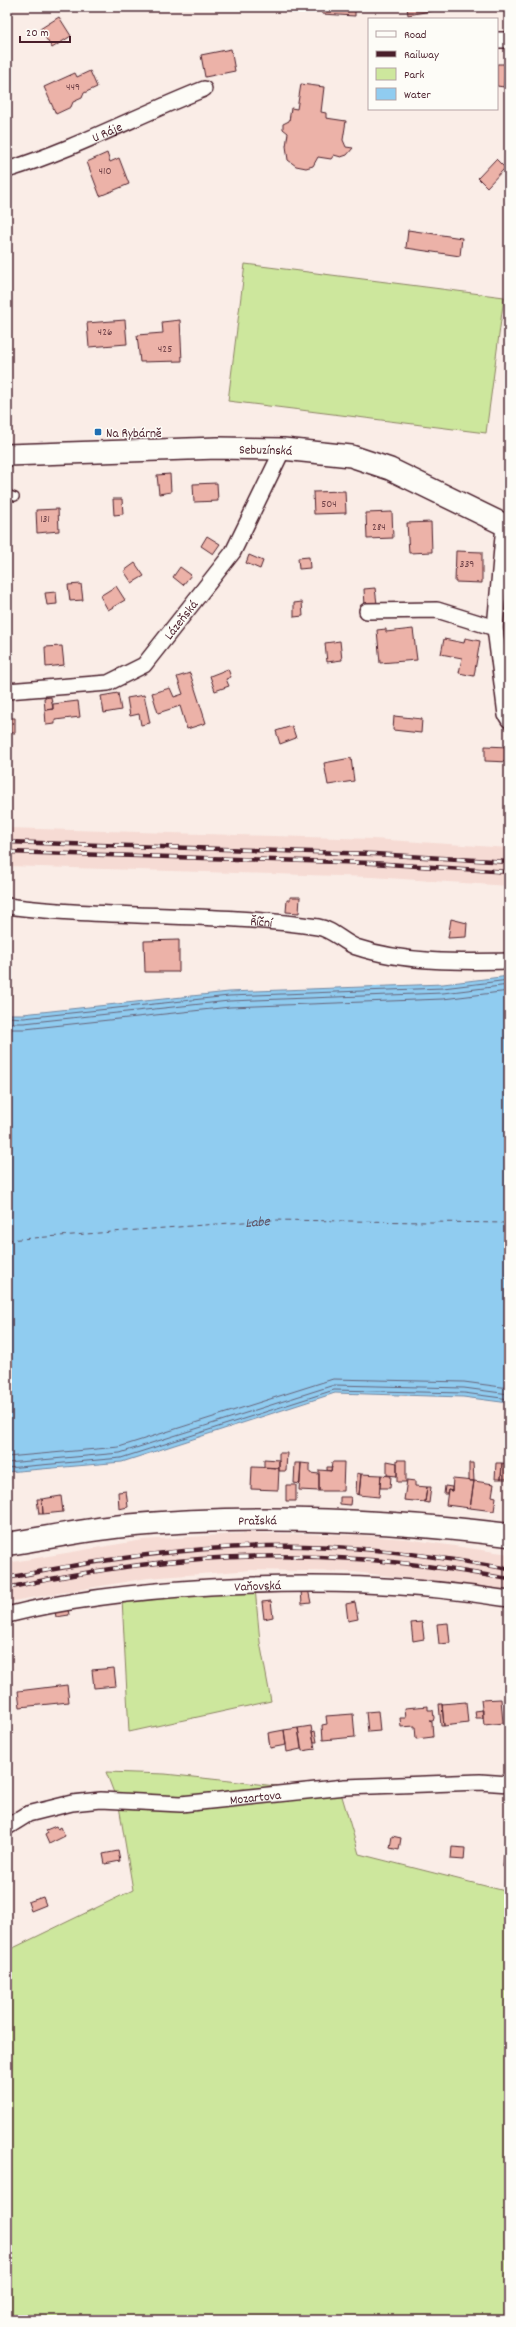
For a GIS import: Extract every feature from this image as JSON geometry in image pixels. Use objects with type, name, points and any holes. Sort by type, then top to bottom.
[{"type":"main road","name":"Sebuzínská","points":[[7,455],[218,448],[282,449],[351,456],[390,469],[506,526]]},
{"type":"main road","name":"Pražská","points":[[7,1544],[123,1526],[264,1518],[375,1522],[509,1535]]},
{"type":"street","points":[[498,40],[509,40]]},
{"type":"street","name":"U Ráje","points":[[7,170],[48,157],[162,106],[204,90]]},
{"type":"street","name":"Lázeňská","points":[[7,692],[108,683],[144,665],[233,552],[282,449]]},
{"type":"street","points":[[506,526],[495,628],[506,715],[509,720]]},
{"type":"street","points":[[367,611],[438,610],[495,628]]},
{"type":"street","name":"Říční","points":[[7,906],[56,912],[174,916],[321,927],[355,946],[409,959],[509,961]]},
{"type":"street","name":"Vaňovská","points":[[7,1615],[49,1604],[140,1591],[309,1582],[420,1587],[509,1599]]},
{"type":"street","name":"Mozartova","points":[[7,1827],[28,1814],[72,1803],[101,1800],[181,1804],[345,1787],[480,1782],[509,1784]]},
{"type":"lane","points":[[7,494],[15,497]]},
{"type":"shaded area","points":[[7,828],[373,839],[509,848],[509,886],[372,877],[7,866]]},
{"type":"shaded area","points":[[251,1533],[356,1535],[407,1539],[509,1554],[509,1593],[457,1584],[354,1572],[252,1570],[148,1578],[7,1602],[7,1563],[143,1540]]},
{"type":"green space","points":[[245,264],[504,297],[486,433],[228,401]]},
{"type":"green space","points":[[255,1588],[260,1642],[271,1701],[129,1732],[122,1599]]},
{"type":"green space","points":[[106,1772],[165,1774],[341,1793],[359,1854],[509,1892],[509,2320],[7,2320],[7,1951],[133,1890],[119,1806]]},
{"type":"water","name":"Labe","points":[[509,976],[509,1403],[463,1397],[335,1393],[122,1462],[7,1472],[7,1014],[23,1014],[229,992],[443,984]]},
{"type":"building","points":[[322,7],[355,7],[355,16],[322,14]]},
{"type":"building","points":[[407,7],[436,7],[436,10],[408,15]]},
{"type":"building","points":[[59,17],[71,36],[52,48],[40,29]]},
{"type":"building","points":[[231,49],[235,71],[205,77],[201,55]]},
{"type":"building","points":[[498,64],[505,64],[504,87],[498,86]]},
{"type":"building","points":[[90,71],[97,87],[84,93],[82,98],[73,102],[71,107],[56,114],[44,87],[75,73],[77,77]]},
{"type":"building","points":[[301,84],[324,87],[321,112],[326,113],[326,118],[346,121],[343,140],[346,147],[353,148],[347,155],[341,157],[334,155],[331,159],[318,157],[313,166],[306,168],[296,166],[288,160],[286,146],[288,133],[283,129],[283,124],[289,121],[291,108],[297,109]]},
{"type":"building","points":[[107,153],[110,162],[119,158],[129,184],[100,196],[87,162]]},
{"type":"building","points":[[496,159],[505,168],[487,187],[478,178]]},
{"type":"building","points":[[408,230],[462,238],[460,256],[406,248]]},
{"type":"building","points":[[125,320],[127,344],[89,347],[87,323]]},
{"type":"building","points":[[180,320],[182,361],[140,362],[137,335],[163,333],[162,322]]},
{"type":"building","points":[[170,474],[171,492],[159,494],[157,475]]},
{"type":"building","points":[[217,483],[218,501],[194,502],[193,484]]},
{"type":"building","points":[[345,491],[346,513],[314,514],[313,492]]},
{"type":"building","points":[[113,499],[122,499],[123,514],[114,515]]},
{"type":"building","points":[[58,509],[59,531],[37,533],[36,510]]},
{"type":"building","points":[[392,512],[393,538],[367,539],[366,513]]},
{"type":"building","points":[[431,522],[432,552],[409,553],[407,523]]},
{"type":"building","points":[[207,536],[220,544],[213,554],[201,546]]},
{"type":"building","points":[[456,551],[482,552],[482,583],[455,582]]},
{"type":"building","points":[[249,555],[263,561],[260,569],[246,563]]},
{"type":"building","points":[[309,557],[310,568],[299,569],[298,558]]},
{"type":"building","points":[[135,563],[144,576],[132,583],[124,571]]},
{"type":"building","points":[[180,567],[191,575],[183,585],[173,577]]},
{"type":"building","points":[[81,584],[83,600],[70,601],[68,585]]},
{"type":"building","points":[[116,586],[125,600],[108,610],[100,596]]},
{"type":"building","points":[[375,588],[377,604],[365,606],[364,589]]},
{"type":"building","points":[[56,592],[57,604],[47,605],[45,593]]},
{"type":"building","points":[[302,602],[303,616],[294,617],[294,603]]},
{"type":"building","points":[[386,629],[386,632],[413,629],[417,660],[380,663],[377,630]]},
{"type":"building","points":[[465,638],[480,641],[474,676],[459,673],[462,658],[441,654],[444,639],[464,643]]},
{"type":"building","points":[[340,641],[342,660],[327,662],[325,643]]},
{"type":"building","points":[[62,646],[64,665],[46,667],[45,647]]},
{"type":"building","points":[[228,669],[231,677],[226,679],[229,686],[215,691],[210,676]]},
{"type":"building","points":[[190,673],[206,723],[187,729],[180,706],[158,713],[152,693],[170,688],[174,697],[183,694],[177,677]]},
{"type":"building","points":[[118,693],[121,710],[104,713],[101,696]]},
{"type":"building","points":[[144,695],[150,723],[141,725],[139,714],[130,716],[127,698]]},
{"type":"building","points":[[51,697],[53,709],[45,710],[44,698]]},
{"type":"building","points":[[78,701],[80,717],[55,720],[55,724],[46,725],[45,710],[53,709],[53,704]]},
{"type":"building","points":[[394,716],[422,719],[421,733],[393,730]]},
{"type":"building","points":[[7,718],[15,718],[15,733],[7,733]]},
{"type":"building","points":[[292,726],[296,738],[280,744],[276,731]]},
{"type":"building","points":[[485,746],[509,747],[509,762],[485,761]]},
{"type":"building","points":[[351,758],[354,781],[328,785],[324,763]]},
{"type":"building","points":[[290,897],[300,897],[299,913],[286,912],[287,900],[290,900]]},
{"type":"building","points":[[451,919],[467,923],[466,937],[448,938]]},
{"type":"building","points":[[179,940],[179,972],[145,972],[144,941]]},
{"type":"building","points":[[279,1453],[287,1453],[286,1471],[279,1471]]},
{"type":"building","points":[[264,1459],[279,1460],[279,1468],[264,1467]]},
{"type":"building","points":[[397,1460],[406,1460],[406,1482],[397,1482]]},
{"type":"building","points":[[387,1461],[397,1463],[397,1476],[387,1475]]},
{"type":"building","points":[[332,1462],[344,1462],[343,1491],[319,1491],[319,1470],[331,1471]]},
{"type":"building","points":[[295,1463],[301,1463],[300,1484],[294,1483]]},
{"type":"building","points":[[301,1463],[310,1464],[310,1473],[319,1474],[319,1491],[299,1490]]},
{"type":"building","points":[[469,1463],[473,1463],[474,1481],[469,1481]]},
{"type":"building","points":[[496,1463],[502,1463],[501,1479],[495,1479]]},
{"type":"building","points":[[502,1463],[509,1464],[509,1479],[501,1479]]},
{"type":"building","points":[[252,1467],[279,1468],[278,1490],[251,1489]]},
{"type":"building","points":[[327,1467],[332,1467],[331,1471],[327,1470]]},
{"type":"building","points":[[357,1473],[361,1474],[359,1495],[356,1494]]},
{"type":"building","points":[[361,1474],[381,1475],[379,1497],[359,1495]]},
{"type":"building","points":[[381,1475],[391,1476],[390,1488],[380,1488]]},
{"type":"building","points":[[453,1479],[474,1481],[470,1508],[446,1505],[448,1490],[452,1491]]},
{"type":"building","points":[[407,1480],[415,1481],[415,1486],[427,1487],[425,1502],[404,1500]]},
{"type":"building","points":[[474,1481],[494,1484],[492,1496],[496,1497],[494,1511],[470,1508]]},
{"type":"building","points":[[286,1485],[296,1485],[296,1501],[286,1501]]},
{"type":"building","points":[[445,1486],[452,1487],[452,1491],[448,1490],[447,1494],[444,1494]]},
{"type":"building","points":[[427,1487],[431,1487],[429,1503],[425,1502]]},
{"type":"building","points":[[126,1491],[128,1507],[119,1509],[118,1492]]},
{"type":"building","points":[[61,1496],[63,1512],[43,1514],[42,1499]]},
{"type":"building","points":[[340,1497],[351,1497],[350,1505],[340,1504]]},
{"type":"building","points":[[37,1499],[42,1499],[43,1514],[39,1514]]},
{"type":"building","points":[[7,1501],[9,1516],[7,1517]]},
{"type":"building","points":[[308,1589],[311,1603],[302,1604],[301,1590]]},
{"type":"building","points":[[271,1601],[273,1617],[264,1619],[262,1602]]},
{"type":"building","points":[[355,1602],[358,1619],[348,1621],[346,1604]]},
{"type":"building","points":[[68,1609],[69,1615],[56,1617],[55,1611]]},
{"type":"building","points":[[422,1622],[424,1639],[413,1641],[411,1623]]},
{"type":"building","points":[[448,1623],[450,1643],[439,1644],[437,1624]]},
{"type":"building","points":[[114,1668],[116,1686],[94,1688],[92,1670]]},
{"type":"building","points":[[67,1685],[69,1702],[20,1707],[18,1691]]},
{"type":"building","points":[[501,1699],[503,1723],[484,1725],[481,1700]]},
{"type":"building","points":[[466,1702],[468,1723],[444,1726],[442,1704]]},
{"type":"building","points":[[439,1704],[442,1704],[444,1726],[441,1726]]},
{"type":"building","points":[[428,1706],[428,1710],[433,1710],[433,1721],[429,1721],[432,1722],[433,1737],[416,1739],[415,1726],[401,1727],[400,1718],[406,1718],[405,1708]]},
{"type":"building","points":[[483,1710],[483,1718],[476,1718],[475,1711]]},
{"type":"building","points":[[378,1711],[380,1731],[368,1732],[366,1712]]},
{"type":"building","points":[[353,1714],[355,1737],[323,1740],[322,1725],[327,1724],[326,1716]]},
{"type":"building","points":[[311,1726],[315,1749],[302,1751],[298,1728]]},
{"type":"building","points":[[298,1728],[301,1749],[287,1752],[284,1730]]},
{"type":"building","points":[[284,1730],[286,1745],[270,1748],[268,1733]]},
{"type":"building","points":[[315,1731],[317,1742],[314,1742],[312,1732]]},
{"type":"building","points":[[56,1826],[58,1829],[61,1827],[65,1836],[49,1844],[45,1835],[48,1833],[46,1830]]},
{"type":"building","points":[[392,1836],[401,1838],[399,1850],[390,1848]]},
{"type":"building","points":[[452,1847],[465,1848],[464,1860],[451,1859]]},
{"type":"building","points":[[504,1848],[509,1848],[509,1867],[503,1867]]},
{"type":"building","points":[[118,1851],[120,1861],[105,1864],[103,1854]]},
{"type":"building","points":[[43,1897],[46,1905],[31,1911],[28,1902]]},
{"type":"ferry route","points":[[7,1240],[270,1220],[509,1223]]},
{"type":"railway","points":[[7,842],[374,854],[509,862]]},
{"type":"railway","points":[[7,852],[372,863],[509,872]]},
{"type":"railway","points":[[7,1578],[81,1564],[155,1554],[229,1547],[267,1546],[356,1548],[458,1560],[509,1569]]},
{"type":"railway","points":[[7,1588],[50,1579],[137,1565],[268,1556],[394,1562],[509,1579]]},
{"type":"place","name":"Na Rybárně","points":[[98,432]]}]
